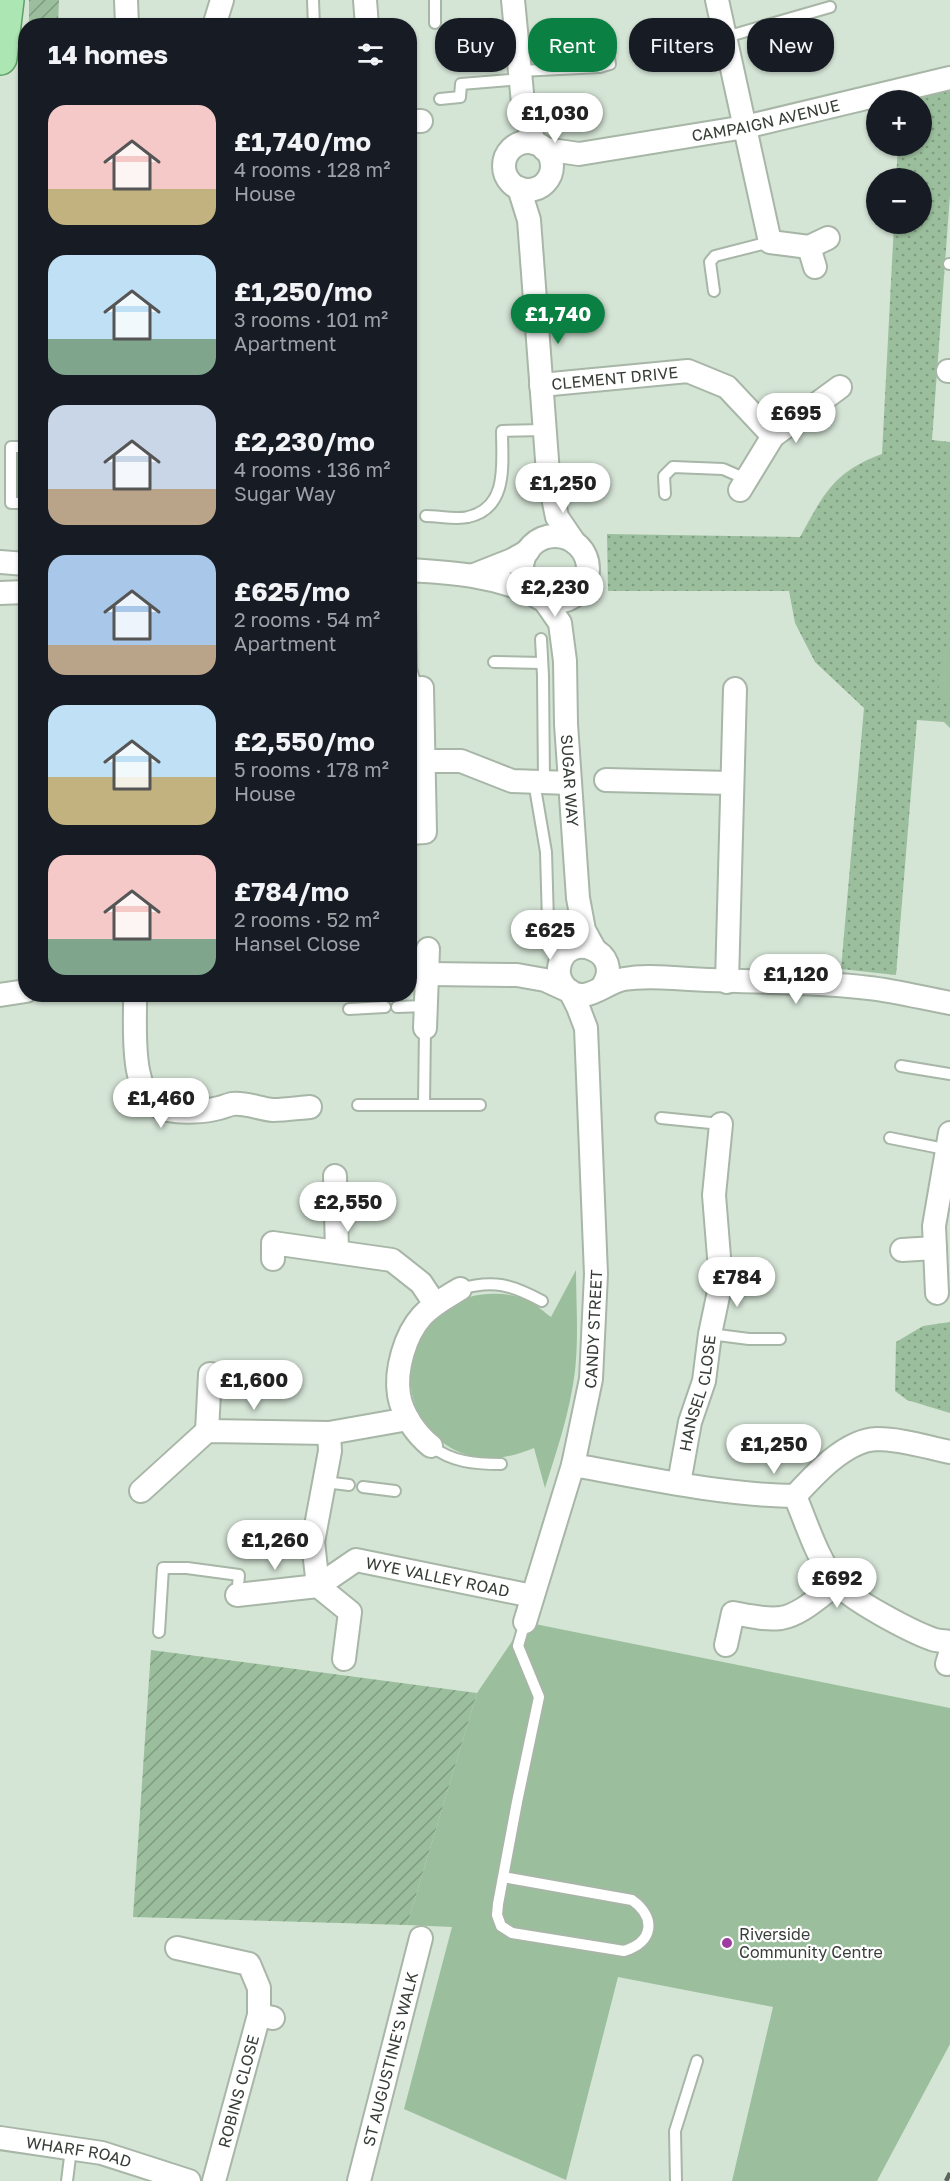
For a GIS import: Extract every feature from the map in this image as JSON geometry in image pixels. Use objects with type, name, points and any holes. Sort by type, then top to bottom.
[{"type":"main road","points":[[0,58],[7,0]]},
{"type":"street","points":[[126,0],[127,18]]},
{"type":"street","points":[[216,18],[222,0]]},
{"type":"street","points":[[364,0],[366,18]]},
{"type":"street","points":[[417,571],[474,575],[506,582],[539,596],[564,601],[579,592],[588,574],[585,555],[556,517],[548,473],[529,220],[538,158],[523,103],[513,0]]},
{"type":"street","points":[[717,0],[721,18]]},
{"type":"street","points":[[733,72],[770,243],[817,251]]},
{"type":"street","name":"CAMPAIGN AVENUE","points":[[519,188],[534,189],[538,158],[579,154],[745,127],[950,78]]},
{"type":"street","points":[[529,220],[519,188],[508,178],[504,163],[507,156],[538,158]]},
{"type":"street","name":"CLEMENT DRIVE","points":[[541,385],[688,371],[727,387],[773,436]]},
{"type":"street","points":[[743,484],[773,436],[840,387]]},
{"type":"street","points":[[539,596],[527,586],[522,569],[542,520],[548,473]]},
{"type":"street","points":[[474,575],[512,560],[548,537],[557,536],[574,542]]},
{"type":"street","points":[[0,562],[18,563]]},
{"type":"street","name":"SUGAR WAY","points":[[565,661],[585,584]]},
{"type":"street","points":[[0,593],[18,592]]},
{"type":"street","name":"SUGAR WAY","points":[[539,596],[560,623],[565,661],[566,724],[578,898],[584,930],[600,954]]},
{"type":"street","points":[[417,832],[425,832],[417,761],[422,688]]},
{"type":"street","points":[[727,982],[735,689]]},
{"type":"street","points":[[417,761],[461,761],[512,781],[570,783]]},
{"type":"street","points":[[606,780],[731,783]]},
{"type":"street","name":"SUGAR WAY","points":[[563,957],[573,933],[578,898]]},
{"type":"street","points":[[518,975],[545,967],[580,946],[600,954],[622,968],[647,976]]},
{"type":"street","points":[[600,954],[608,969],[601,988]]},
{"type":"street","points":[[563,957],[559,971],[560,980],[569,991]]},
{"type":"street","points":[[426,1017],[423,961],[545,980],[584,995],[622,979],[647,976],[870,988],[950,1003]]},
{"type":"street","name":"CANDY STREET","points":[[525,1622],[573,1465],[591,1378],[596,1274],[586,1028],[592,1005],[601,988]]},
{"type":"street","name":"CANDY STREET","points":[[569,991],[586,1028]]},
{"type":"street","points":[[0,995],[18,992]]},
{"type":"street","points":[[135,1002],[137,1063],[140,1081],[146,1093],[160,1107],[168,1110],[202,1111],[232,1104],[272,1110],[310,1107]]},
{"type":"street","name":"HANSEL CLOSE","points":[[679,1483],[690,1422],[704,1381],[710,1334],[721,1282],[714,1195],[721,1124]]},
{"type":"street","points":[[941,1289],[934,1226],[949,1144]]},
{"type":"street","points":[[335,1176],[337,1251]]},
{"type":"street","points":[[273,1259],[273,1243],[392,1260],[421,1283],[435,1304]]},
{"type":"street","points":[[902,1250],[935,1248]]},
{"type":"street","points":[[431,1446],[424,1441],[408,1419],[399,1396],[400,1369],[407,1341],[421,1318],[435,1304],[460,1289]]},
{"type":"street","points":[[207,1431],[210,1374]]},
{"type":"street","points":[[141,1491],[207,1431],[330,1432],[408,1419]]},
{"type":"street","points":[[330,1432],[330,1451],[313,1542],[318,1586],[350,1612],[344,1659]]},
{"type":"street","points":[[573,1465],[764,1495],[795,1496],[820,1469],[854,1444],[875,1439],[950,1452]]},
{"type":"street","points":[[795,1496],[820,1557],[837,1584],[866,1605],[933,1640],[949,1654]]},
{"type":"street","name":"WYE VALLEY ROAD","points":[[318,1586],[356,1560],[532,1596]]},
{"type":"street","points":[[726,1645],[734,1613],[760,1618],[783,1618],[803,1608],[837,1584]]},
{"type":"street","points":[[237,1595],[318,1586]]},
{"type":"street","name":"ST AUGUSTINE'S WALK","points":[[359,2181],[421,1938]]},
{"type":"street","name":"ROBINS CLOSE","points":[[177,1948],[249,1964],[259,1988],[266,2016],[214,2181]]},
{"type":"street","name":"WHARF ROAD","points":[[0,2138],[102,2153],[189,2181]]},
{"type":"lane","points":[[313,0],[314,18]]},
{"type":"lane","points":[[435,0],[435,18]]},
{"type":"lane","points":[[735,35],[830,7]]},
{"type":"lane","points":[[440,99],[460,97],[461,84],[550,72]]},
{"type":"lane","points":[[714,291],[710,262],[715,256],[770,243]]},
{"type":"lane","points":[[426,516],[468,517],[489,507],[500,489],[502,431],[544,430]]},
{"type":"lane","points":[[18,447],[11,447],[11,503],[18,503]]},
{"type":"lane","points":[[665,494],[664,476],[673,467],[723,469],[743,484]]},
{"type":"lane","points":[[541,639],[539,782],[546,852],[548,922]]},
{"type":"lane","points":[[494,662],[542,663]]},
{"type":"lane","points":[[417,682],[422,688]]},
{"type":"lane","points":[[349,1009],[385,1007]]},
{"type":"lane","points":[[397,1007],[426,1017],[424,1105]]},
{"type":"lane","points":[[901,1066],[950,1074]]},
{"type":"lane","points":[[358,1105],[480,1105]]},
{"type":"lane","points":[[661,1118],[721,1124]]},
{"type":"lane","points":[[890,1138],[949,1144]]},
{"type":"lane","points":[[460,1289],[480,1283],[495,1284],[523,1290],[542,1301]]},
{"type":"lane","points":[[710,1334],[749,1339],[780,1339]]},
{"type":"lane","points":[[431,1446],[444,1456],[462,1462],[501,1464]]},
{"type":"lane","points":[[325,1482],[349,1485]]},
{"type":"lane","points":[[363,1487],[395,1491]]},
{"type":"lane","points":[[159,1632],[163,1568],[187,1568],[239,1575],[237,1595]]},
{"type":"lane","points":[[503,1877],[632,1900],[646,1912],[649,1921],[648,1931],[640,1944],[624,1951],[512,1933],[501,1926],[497,1915],[503,1877],[539,1697],[518,1646],[525,1622]]},
{"type":"lane","points":[[676,2181],[675,2131],[697,2061]]},
{"type":"lane","points":[[66,2181],[71,2149]]},
{"type":"green space","points":[[29,0],[59,0],[58,18],[29,18]]},
{"type":"green space","points":[[950,91],[950,195],[932,440],[950,442],[950,728],[944,722],[917,720],[896,975],[841,969],[864,708],[815,662],[795,623],[789,591],[608,591],[607,534],[800,537],[816,508],[832,486],[852,469],[882,454],[893,234],[932,234],[932,168],[897,168],[897,156],[932,156],[932,94]]},
{"type":"green space","points":[[949,641],[950,698],[939,698],[940,669]]},
{"type":"green space","points":[[576,1270],[577,1345],[574,1375],[570,1403],[545,1488],[534,1448],[513,1455],[481,1458],[451,1448],[429,1429],[416,1406],[410,1381],[413,1356],[422,1333],[438,1313],[461,1300],[489,1294],[520,1297],[551,1317]]},
{"type":"green space","points":[[950,1322],[950,1413],[907,1400],[895,1391],[896,1342],[923,1326]]},
{"type":"green space","points":[[525,1622],[950,1708],[950,2044],[877,2181],[732,2181],[773,2007],[618,1977],[566,2180],[404,2109],[452,1927],[407,1925],[477,1693]]},
{"type":"green space","points":[[151,1650],[477,1693],[407,1925],[133,1917]]},
{"type":"railway","points":[[946,2181],[950,2173]]},
{"type":"place","name":"Riverside Community Centre","points":[[727,1943]]}]
